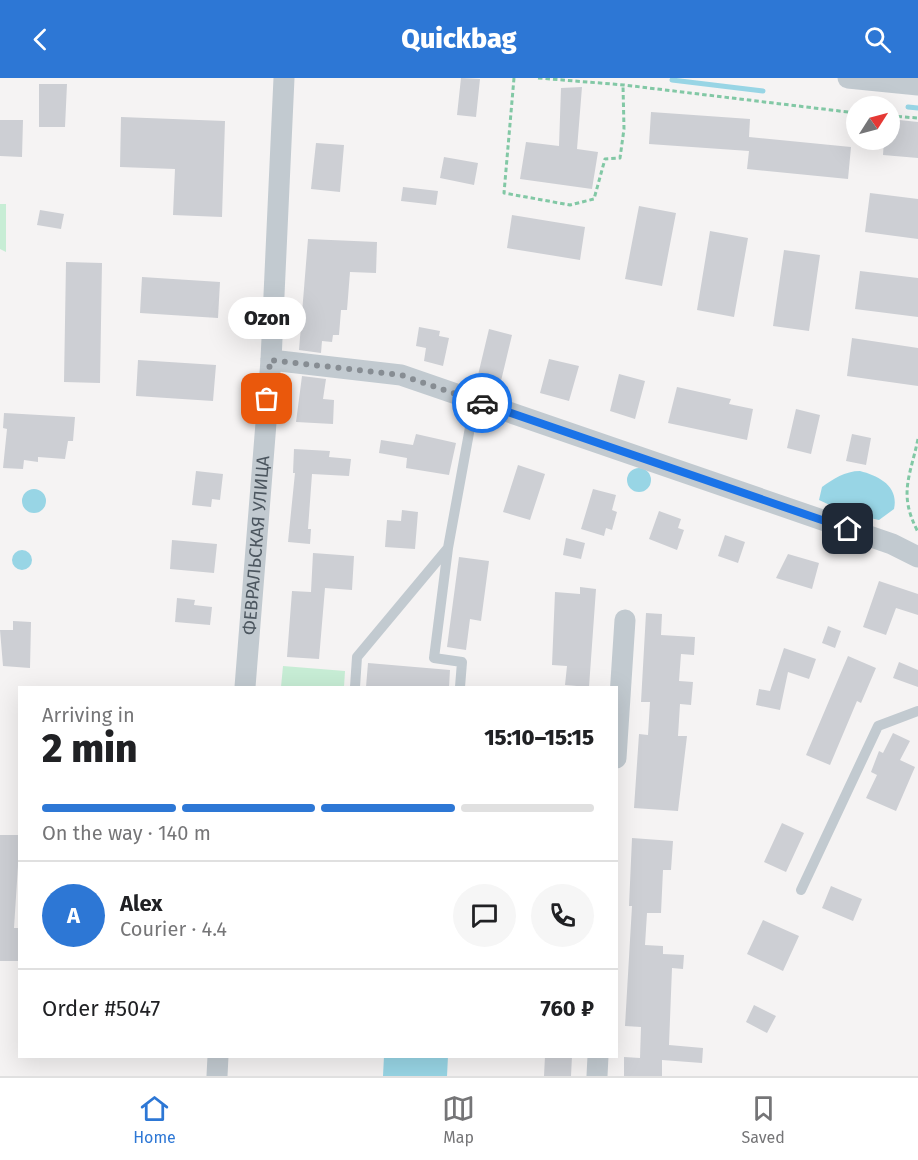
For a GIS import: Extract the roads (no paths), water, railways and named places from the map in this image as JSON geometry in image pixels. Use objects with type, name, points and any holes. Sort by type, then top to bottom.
[{"type":"street","name":"ФЕВРАЛЬСКАЯ УЛИЦА","points":[[245,686],[270,360],[284,78]]},
{"type":"street","points":[[848,78],[918,85]]},
{"type":"street","points":[[270,360],[401,375],[892,544],[918,557]]},
{"type":"street","points":[[618,727],[625,620]]},
{"type":"street","points":[[217,1076],[218,1058]]},
{"type":"street","points":[[597,1076],[598,1058]]},
{"type":"lane","points":[[460,686],[462,662],[434,658],[448,548],[475,400]]},
{"type":"lane","points":[[355,686],[357,657],[448,548]]},
{"type":"lane","points":[[801,890],[878,726],[918,711]]},
{"type":"water","points":[[639,468],[648,471],[651,480],[648,489],[639,492],[630,489],[627,480],[630,471]]},
{"type":"water","points":[[860,471],[886,483],[893,494],[894,509],[879,520],[847,513],[819,500],[822,487],[826,484],[844,474]]},
{"type":"water","points":[[34,489],[39,490],[45,496],[45,506],[39,512],[34,513],[29,512],[23,506],[22,501],[23,496],[29,490]]},
{"type":"water","points":[[22,550],[29,553],[32,560],[29,567],[22,570],[15,567],[12,560],[15,553]]},
{"type":"water","points":[[384,1058],[448,1058],[447,1076],[383,1076]]},
{"type":"waterway","points":[[672,80],[763,91]]},
{"type":"waterway","points":[[908,107],[918,108]]},
{"type":"place","name":"Ozon","points":[[267,399]]}]
